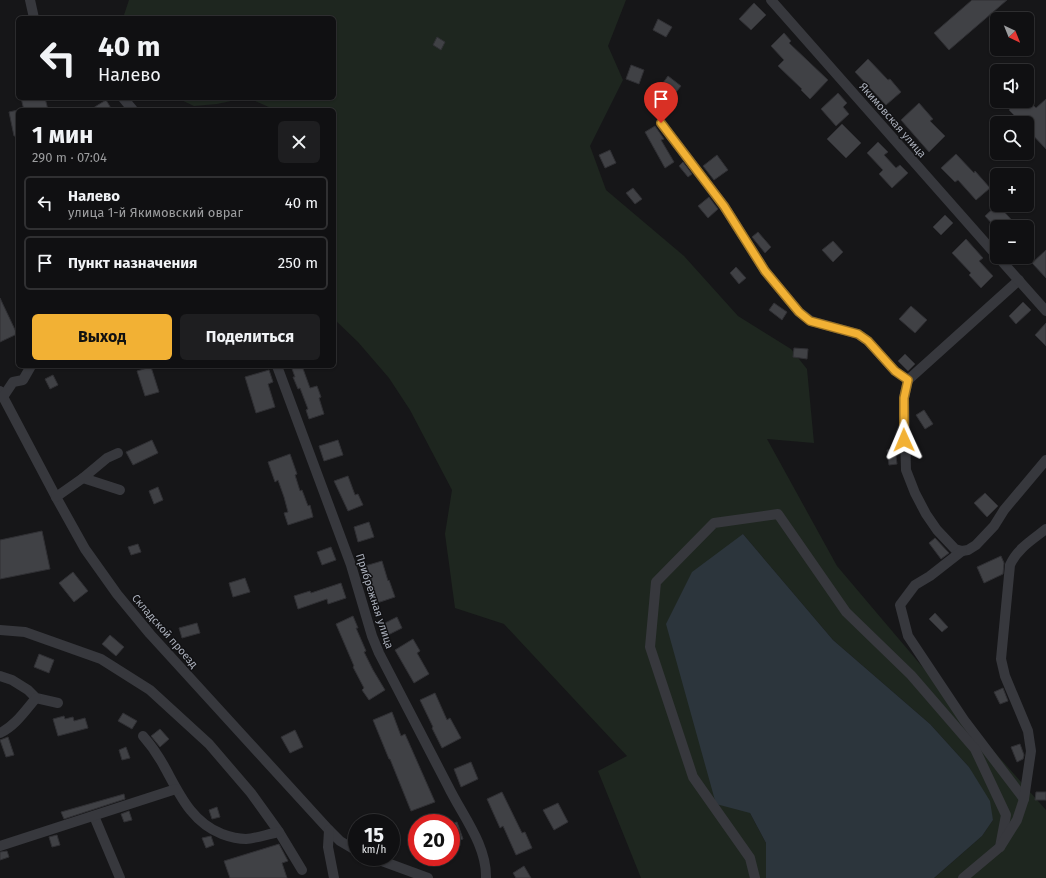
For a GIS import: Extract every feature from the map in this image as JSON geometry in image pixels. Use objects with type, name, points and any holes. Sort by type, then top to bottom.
[{"type":"street","points":[[30,0],[34,16]]},
{"type":"street","name":"Якимовская улица","points":[[771,0],[990,247]]},
{"type":"street","points":[[125,100],[131,108]]},
{"type":"street","points":[[661,123],[724,206],[765,271],[799,312],[810,321],[858,334],[868,341],[895,371],[908,380]]},
{"type":"street","name":"Якимовская улица","points":[[1005,264],[1046,311]]},
{"type":"street","points":[[1018,280],[908,380],[904,398],[906,470],[915,493],[926,514],[947,541],[955,549],[962,551],[968,550],[986,535],[1004,510],[1046,460]]},
{"type":"street","points":[[2,400],[13,382],[23,380],[30,368]]},
{"type":"street","name":"Прибрежная улица","points":[[278,368],[351,565],[372,636],[379,653],[456,802],[480,845],[484,857],[486,878]]},
{"type":"street","name":"Складской проезд","points":[[2,400],[85,549],[117,594],[150,634],[340,841],[348,846]]},
{"type":"street","points":[[56,497],[83,478],[107,458],[118,453]]},
{"type":"street","points":[[83,478],[120,490]]},
{"type":"street","points":[[755,878],[750,858],[693,777],[650,647],[656,582],[714,523],[778,514],[846,612],[911,675],[975,749],[1006,815],[1000,847]]},
{"type":"street","points":[[963,878],[1000,847],[1016,820],[1024,798],[1031,751],[1028,731],[1004,676],[1001,659],[1010,565],[1014,555],[1022,547],[1046,529]]},
{"type":"street","points":[[962,551],[930,576],[915,585],[900,605],[908,636],[964,720],[1024,798]]},
{"type":"street","points":[[0,630],[24,632],[101,659],[150,690],[209,744],[251,793],[279,832],[302,870]]},
{"type":"street","points":[[0,676],[12,680],[28,690],[36,698],[58,703]]},
{"type":"street","points":[[0,733],[13,725],[36,698]]},
{"type":"street","points":[[143,736],[164,765],[186,806],[195,817],[217,832],[232,838],[246,839],[279,832]]},
{"type":"street","points":[[0,846],[176,789]]},
{"type":"street","points":[[94,816],[120,878]]},
{"type":"street","points":[[330,830],[328,847],[334,878]]},
{"type":"street","points":[[395,866],[428,878]]},
{"type":"shaded area","points":[[129,0],[626,0],[608,46],[623,80],[590,146],[606,190],[684,256],[738,316],[791,349],[807,369],[814,443],[767,439],[837,566],[998,756],[1046,810],[1046,878],[934,878],[982,836],[993,820],[969,767],[930,724],[833,640],[743,534],[750,813],[766,843],[766,878],[641,878],[598,771],[627,756],[504,624],[455,608],[445,534],[452,490],[410,410],[389,378],[358,342],[336,321],[336,108],[271,108],[253,100],[336,100],[336,16],[124,16]]},
{"type":"shaded area","points":[[181,100],[236,100],[217,104],[194,106]]},
{"type":"shaded area","points":[[743,534],[833,640],[930,724],[969,767],[990,801],[993,820],[982,836],[934,878],[766,878],[766,843],[750,813],[716,804],[666,624],[692,572]]},
{"type":"building","points":[[972,0],[1007,0],[993,12],[990,12],[990,15],[949,50],[934,33]]},
{"type":"building","points":[[754,3],[766,15],[751,30],[739,19]]},
{"type":"building","points":[[658,19],[672,27],[666,37],[653,30]]},
{"type":"building","points":[[784,33],[791,41],[789,43],[828,80],[810,99],[801,90],[802,89],[778,66],[784,60],[771,46]]},
{"type":"building","points":[[437,37],[445,42],[441,50],[433,45]]},
{"type":"building","points":[[868,59],[888,80],[890,79],[901,92],[886,105],[855,72]]},
{"type":"building","points":[[631,65],[644,70],[639,84],[626,79]]},
{"type":"building","points":[[668,76],[681,86],[673,96],[660,87]]},
{"type":"building","points":[[838,93],[847,103],[843,107],[849,114],[836,126],[821,109]]},
{"type":"building","points":[[1046,99],[1046,149],[1034,136],[1034,116],[1015,116],[1009,110],[1011,108],[1034,108],[1034,106],[1036,108]]},
{"type":"building","points":[[22,100],[46,100],[48,108],[24,108]]},
{"type":"building","points":[[106,100],[111,108],[93,108]]},
{"type":"building","points":[[919,103],[933,119],[930,121],[945,136],[929,152],[901,120]]},
{"type":"building","points":[[16,110],[16,136],[14,136],[9,112]]},
{"type":"building","points":[[842,124],[861,143],[846,158],[827,139]]},
{"type":"building","points":[[655,126],[664,139],[661,140],[674,162],[665,168],[645,132]]},
{"type":"building","points":[[878,142],[888,152],[884,155],[896,168],[900,165],[908,173],[892,188],[879,174],[883,170],[867,153]]},
{"type":"building","points":[[610,150],[616,163],[605,168],[599,155]]},
{"type":"building","points":[[956,154],[974,173],[975,171],[990,188],[976,200],[958,180],[955,182],[941,168]]},
{"type":"building","points":[[717,155],[728,170],[714,180],[703,166]]},
{"type":"building","points":[[683,162],[692,174],[688,177],[679,166]]},
{"type":"building","points":[[633,188],[642,199],[635,204],[626,193]]},
{"type":"building","points":[[709,197],[718,209],[708,218],[698,206]]},
{"type":"building","points":[[990,211],[1004,212],[1012,220],[990,220],[990,222],[985,216]]},
{"type":"building","points":[[945,215],[953,223],[941,235],[933,227]]},
{"type":"building","points":[[758,232],[771,247],[765,253],[752,237]]},
{"type":"building","points":[[966,239],[983,258],[979,261],[993,276],[981,288],[969,275],[971,273],[952,253]]},
{"type":"building","points":[[833,241],[843,252],[833,262],[822,250]]},
{"type":"building","points":[[1046,250],[1046,278],[1033,264]]},
{"type":"building","points":[[736,267],[746,278],[739,284],[730,273]]},
{"type":"building","points":[[0,298],[16,334],[0,342]]},
{"type":"building","points":[[1023,302],[1031,310],[1016,324],[1009,316]]},
{"type":"building","points":[[774,303],[787,312],[782,320],[769,310]]},
{"type":"building","points":[[911,306],[927,320],[915,333],[899,319]]},
{"type":"building","points":[[1046,323],[1046,346],[1035,335]]},
{"type":"building","points":[[794,348],[808,349],[807,359],[793,357]]},
{"type":"building","points":[[905,354],[915,364],[908,371],[898,361]]},
{"type":"building","points":[[151,368],[159,392],[145,396],[137,371]]},
{"type":"building","points":[[292,368],[303,368],[310,388],[317,386],[321,397],[319,398],[324,414],[309,419],[306,410],[308,409],[300,388],[298,389],[293,377],[295,377]]},
{"type":"building","points":[[269,370],[273,382],[268,384],[275,407],[256,413],[245,377]]},
{"type":"building","points":[[53,375],[58,385],[50,389],[45,379]]},
{"type":"building","points":[[924,410],[933,424],[925,429],[916,415]]},
{"type":"building","points":[[152,440],[158,453],[133,465],[126,452]]},
{"type":"building","points":[[338,440],[343,455],[324,461],[319,446]]},
{"type":"building","points":[[895,449],[897,464],[889,465],[887,450]]},
{"type":"building","points":[[290,454],[297,474],[295,475],[300,491],[302,490],[308,506],[310,505],[313,517],[288,525],[284,513],[288,512],[284,497],[278,480],[275,482],[268,462]]},
{"type":"building","points":[[348,476],[355,495],[358,494],[363,505],[348,511],[334,481]]},
{"type":"building","points":[[158,487],[163,500],[154,504],[149,491]]},
{"type":"building","points":[[985,493],[998,506],[987,517],[974,503]]},
{"type":"building","points":[[369,522],[374,537],[358,542],[354,527]]},
{"type":"building","points":[[42,531],[50,569],[0,579],[0,540]]},
{"type":"building","points":[[935,538],[949,553],[941,559],[929,543]]},
{"type":"building","points":[[138,544],[141,552],[131,555],[128,547]]},
{"type":"building","points":[[331,547],[336,560],[322,565],[317,552]]},
{"type":"building","points":[[1001,556],[1004,563],[1003,574],[984,583],[977,567]]},
{"type":"building","points":[[382,561],[395,597],[377,603],[365,566]]},
{"type":"building","points":[[73,572],[88,591],[74,602],[59,583]]},
{"type":"building","points":[[245,578],[250,592],[233,597],[229,583]]},
{"type":"building","points":[[341,583],[346,598],[328,604],[327,599],[298,609],[294,596],[310,591],[311,593]]},
{"type":"building","points":[[935,613],[948,627],[942,632],[929,619]]},
{"type":"building","points":[[353,616],[358,628],[356,628],[366,651],[364,652],[385,690],[369,700],[362,690],[364,688],[353,667],[354,666],[336,624]]},
{"type":"building","points":[[397,617],[402,628],[388,635],[383,624]]},
{"type":"building","points":[[197,623],[200,633],[182,638],[179,628]]},
{"type":"building","points":[[110,635],[124,647],[116,656],[102,644]]},
{"type":"building","points":[[413,639],[420,651],[417,653],[429,674],[414,683],[395,650]]},
{"type":"building","points":[[39,654],[54,660],[49,673],[34,667]]},
{"type":"building","points":[[1003,688],[1008,701],[1000,704],[994,692]]},
{"type":"building","points":[[435,693],[447,720],[450,718],[461,738],[442,748],[420,700]]},
{"type":"building","points":[[392,712],[401,736],[405,734],[435,802],[411,811],[373,720]]},
{"type":"building","points":[[123,713],[137,721],[132,729],[118,721]]},
{"type":"building","points":[[64,716],[65,719],[73,717],[74,721],[85,718],[88,728],[58,736],[53,719]]},
{"type":"building","points":[[160,729],[169,739],[160,747],[151,736]]},
{"type":"building","points":[[295,730],[303,747],[290,753],[281,737]]},
{"type":"building","points":[[8,737],[14,755],[6,757],[0,740]]},
{"type":"building","points":[[1020,744],[1024,755],[1023,759],[1017,762],[1011,747]]},
{"type":"building","points":[[126,747],[130,758],[122,760],[119,750]]},
{"type":"building","points":[[471,762],[478,779],[461,787],[454,769]]},
{"type":"building","points":[[502,792],[522,833],[525,832],[532,848],[516,855],[503,826],[500,828],[487,799]]},
{"type":"building","points":[[1036,792],[1046,792],[1046,800],[1035,800]]},
{"type":"building","points":[[124,794],[125,799],[64,819],[61,812]]},
{"type":"building","points":[[558,803],[568,822],[554,830],[543,810]]},
{"type":"building","points":[[217,807],[220,817],[212,819],[209,810]]},
{"type":"building","points":[[129,811],[132,820],[124,822],[121,814]]},
{"type":"building","points":[[460,830],[463,839],[460,840]]},
{"type":"building","points":[[57,835],[60,845],[52,847],[49,837]]},
{"type":"building","points":[[211,836],[214,845],[206,848],[202,838]]},
{"type":"building","points":[[279,844],[288,861],[282,863],[287,878],[230,878],[224,861]]},
{"type":"building","points":[[7,851],[9,857],[0,860],[0,852]]},
{"type":"building","points":[[524,866],[531,878],[516,878],[513,873]]},
{"type":"route","points":[[661,123],[724,206],[765,271],[799,312],[810,321],[858,334],[868,341],[895,371],[908,380],[904,398],[904,440]]}]
